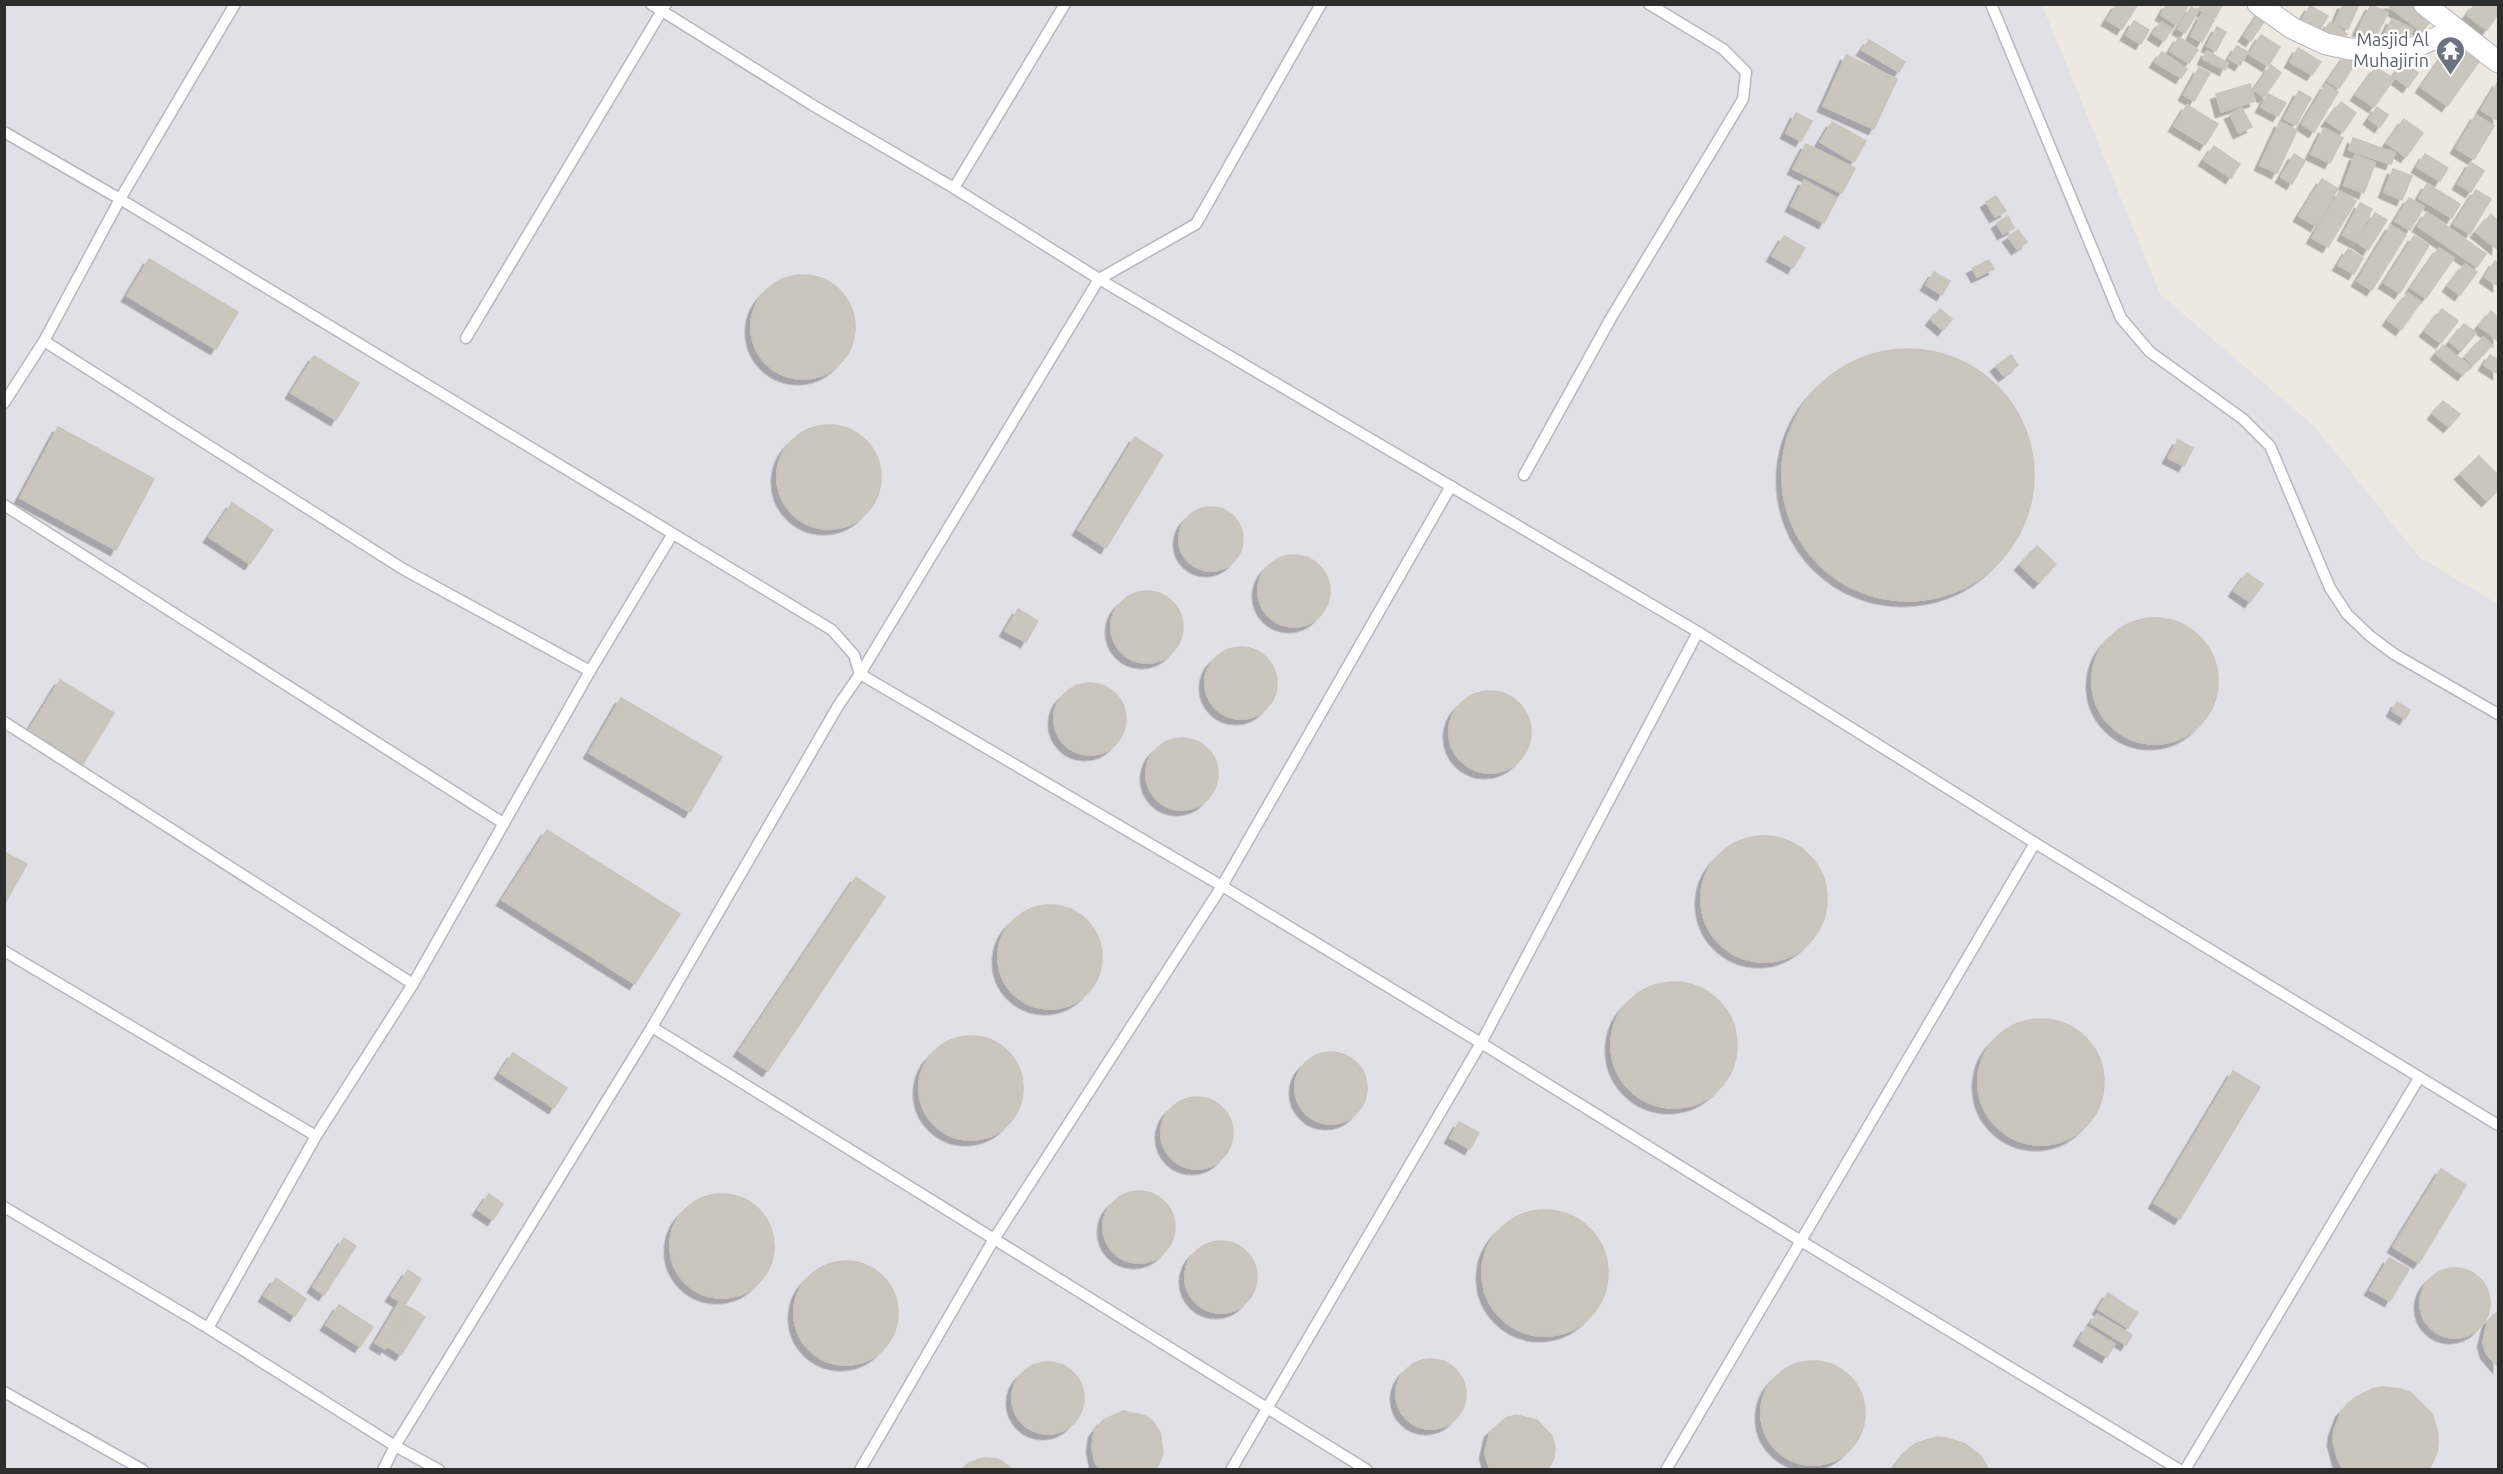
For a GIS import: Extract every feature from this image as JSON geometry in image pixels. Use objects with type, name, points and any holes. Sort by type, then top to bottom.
[{"type":"street","points":[[2258,4],[2292,28],[2326,44],[2350,50],[2406,51],[2456,29]]},
{"type":"street","points":[[2424,4],[2499,62]]},
{"type":"lane","points":[[4,403],[44,341],[120,199],[235,4]]},
{"type":"lane","points":[[651,4],[664,8],[814,106],[954,188],[1099,279],[1698,632],[2035,843],[2499,1125]]},
{"type":"lane","points":[[954,188],[1065,4]]},
{"type":"lane","points":[[383,1470],[652,1028],[838,706],[860,674],[1099,279],[1196,224],[1321,4]]},
{"type":"lane","points":[[1524,475],[1611,318],[1743,99],[1746,72],[1723,50],[1649,4]]},
{"type":"lane","points":[[1991,4],[2058,171],[2121,318],[2150,352],[2243,419],[2270,446],[2330,588],[2347,614],[2370,636],[2394,654],[2499,714]]},
{"type":"lane","points":[[466,338],[664,8]]},
{"type":"lane","points":[[4,132],[120,199],[832,630],[854,655],[860,674],[1222,886],[2180,1470]]},
{"type":"lane","points":[[44,341],[403,569],[590,670]]},
{"type":"lane","points":[[860,1470],[994,1239],[1222,886],[1451,486]]},
{"type":"lane","points":[[4,505],[503,823]]},
{"type":"lane","points":[[208,1328],[316,1136],[413,984],[590,670],[672,535]]},
{"type":"lane","points":[[1231,1470],[1481,1043],[1698,632]]},
{"type":"lane","points":[[4,722],[413,984]]},
{"type":"lane","points":[[1666,1470],[2035,843]]},
{"type":"lane","points":[[4,951],[316,1136]]},
{"type":"lane","points":[[652,1028],[1367,1470]]},
{"type":"lane","points":[[2185,1470],[2419,1078]]},
{"type":"lane","points":[[4,1207],[208,1328],[396,1446],[439,1470]]},
{"type":"lane","points":[[4,1392],[143,1470]]},
{"type":"shaded area","points":[[5,5],[2042,5],[2160,294],[2315,427],[2419,557],[2498,604],[2498,1469],[5,1470]]},
{"type":"building","points":[[2117,4],[2138,4],[2122,29],[2107,20]]},
{"type":"building","points":[[2167,4],[2189,4],[2177,25],[2161,15]]},
{"type":"building","points":[[2201,4],[2222,5],[2215,18],[2199,9]]},
{"type":"building","points":[[2343,4],[2359,4],[2348,29],[2335,23]]},
{"type":"building","points":[[2386,4],[2415,4],[2433,18],[2422,32]]},
{"type":"building","points":[[2475,4],[2498,4],[2498,14],[2487,30],[2467,15]]},
{"type":"building","points":[[2371,5],[2388,13],[2375,38],[2358,30]]},
{"type":"building","points":[[2310,6],[2328,16],[2316,36],[2299,25]]},
{"type":"building","points":[[2191,7],[2198,11],[2185,33],[2178,29]]},
{"type":"building","points":[[2262,9],[2269,14],[2251,41],[2244,36]]},
{"type":"building","points":[[2202,14],[2214,20],[2202,42],[2191,36]]},
{"type":"building","points":[[2392,19],[2413,29],[2404,49],[2382,39]]},
{"type":"building","points":[[2134,21],[2149,30],[2141,44],[2126,35]]},
{"type":"building","points":[[2161,22],[2172,29],[2164,41],[2153,34]]},
{"type":"building","points":[[2330,22],[2347,34],[2340,45],[2323,33]]},
{"type":"building","points":[[2217,27],[2226,32],[2216,51],[2207,46]]},
{"type":"building","points":[[2261,35],[2280,47],[2268,66],[2249,54]]},
{"type":"building","points":[[2179,37],[2198,50],[2189,63],[2170,51]]},
{"type":"building","points":[[1869,40],[1905,62],[1899,72],[1862,50]]},
{"type":"building","name":"Masjid Al Muhajirin","points":[[2452,43],[2479,62],[2447,106],[2421,87]]},
{"type":"building","points":[[2237,46],[2248,52],[2240,65],[2229,59]]},
{"type":"building","points":[[2298,48],[2321,62],[2312,75],[2290,62]]},
{"type":"building","points":[[2207,51],[2228,63],[2225,70],[2203,59]]},
{"type":"building","points":[[2162,52],[2187,69],[2181,78],[2155,62]]},
{"type":"building","points":[[1846,55],[1897,79],[1874,129],[1823,106]]},
{"type":"building","points":[[2346,55],[2356,63],[2339,88],[2328,81]]},
{"type":"building","points":[[2404,62],[2418,73],[2408,87],[2393,76]]},
{"type":"building","points":[[2271,65],[2281,73],[2264,97],[2254,90]]},
{"type":"building","points":[[2376,67],[2394,79],[2374,107],[2356,95]]},
{"type":"building","points":[[2199,68],[2210,73],[2194,101],[2184,95]]},
{"type":"building","points":[[2498,82],[2498,118],[2497,120],[2481,110]]},
{"type":"building","points":[[2250,84],[2255,101],[2221,112],[2216,94]]},
{"type":"building","points":[[2326,84],[2338,92],[2314,132],[2302,124]]},
{"type":"building","points":[[2299,91],[2311,98],[2296,125],[2284,119]]},
{"type":"building","points":[[2268,94],[2286,103],[2278,116],[2261,107]]},
{"type":"building","points":[[2341,102],[2356,113],[2343,132],[2327,121]]},
{"type":"building","points":[[2187,105],[2218,124],[2205,145],[2174,126]]},
{"type":"building","points":[[2377,107],[2388,115],[2380,127],[2369,119]]},
{"type":"building","points":[[2242,108],[2252,127],[2239,133],[2230,114]]},
{"type":"building","points":[[1796,113],[1812,121],[1801,141],[1786,133]]},
{"type":"building","points":[[2476,115],[2494,126],[2474,159],[2456,148]]},
{"type":"building","points":[[2404,119],[2423,133],[2406,157],[2387,143]]},
{"type":"building","points":[[1832,122],[1866,141],[1854,162],[1820,142]]},
{"type":"building","points":[[2280,122],[2297,130],[2277,173],[2260,165]]},
{"type":"building","points":[[2324,128],[2343,138],[2330,163],[2311,154]]},
{"type":"building","points":[[2353,138],[2395,153],[2391,164],[2349,150]]},
{"type":"building","points":[[1806,144],[1855,168],[1842,193],[1793,169]]},
{"type":"building","points":[[2214,146],[2240,164],[2231,178],[2204,160]]},
{"type":"building","points":[[2294,154],[2305,161],[2292,184],[2281,177]]},
{"type":"building","points":[[2425,154],[2448,168],[2440,181],[2417,167]]},
{"type":"building","points":[[2355,155],[2375,163],[2364,193],[2344,185]]},
{"type":"building","points":[[2471,162],[2484,171],[2471,192],[2458,184]]},
{"type":"building","points":[[2393,169],[2412,176],[2402,200],[2384,192]]},
{"type":"building","points":[[2322,179],[2338,189],[2316,226],[2299,216]]},
{"type":"building","points":[[1804,180],[1837,198],[1824,223],[1791,206]]},
{"type":"building","points":[[2427,184],[2460,204],[2452,218],[2419,198]]},
{"type":"building","points":[[2476,190],[2491,199],[2470,234],[2454,224]]},
{"type":"building","points":[[2340,191],[2356,201],[2328,247],[2312,238]]},
{"type":"building","points":[[1996,196],[2006,211],[1995,217],[1986,202]]},
{"type":"building","points":[[2409,198],[2424,207],[2410,230],[2395,221]]},
{"type":"building","points":[[2360,203],[2372,209],[2356,242],[2343,235]]},
{"type":"building","points":[[2427,212],[2486,254],[2477,267],[2418,226]]},
{"type":"building","points":[[2375,213],[2387,220],[2368,250],[2357,242]]},
{"type":"building","points":[[2491,214],[2498,221],[2497,249],[2476,232]]},
{"type":"building","points":[[2008,216],[2014,228],[2003,234],[1997,223]]},
{"type":"building","points":[[2391,225],[2406,235],[2372,290],[2357,281]]},
{"type":"building","points":[[2018,230],[2027,242],[2017,249],[2008,237]]},
{"type":"building","points":[[1784,236],[1805,248],[1793,268],[1772,256]]},
{"type":"building","points":[[2414,236],[2429,245],[2400,293],[2384,283]]},
{"type":"building","points":[[2439,248],[2454,258],[2426,298],[2411,288]]},
{"type":"building","points":[[2348,249],[2363,258],[2354,274],[2338,265]]},
{"type":"building","points":[[149,259],[238,312],[216,349],[127,296]]},
{"type":"building","points":[[1989,260],[1994,269],[1977,277],[1972,268]]},
{"type":"building","points":[[2495,261],[2498,263],[2498,286],[2485,277]]},
{"type":"building","points":[[2465,264],[2477,272],[2460,295],[2448,286]]},
{"type":"building","points":[[1934,272],[1950,281],[1942,295],[1926,285]]},
{"type":"building","points":[[803,275],[823,279],[840,290],[851,307],[855,327],[851,347],[840,364],[823,375],[803,379],[783,375],[766,364],[755,347],[751,327],[755,307],[766,290],[783,279]]},
{"type":"building","points":[[2408,293],[2421,302],[2401,330],[2388,320]]},
{"type":"building","points":[[1940,309],[1952,319],[1943,330],[1931,320]]},
{"type":"building","points":[[2442,309],[2458,321],[2441,343],[2425,331]]},
{"type":"building","points":[[2491,311],[2498,318],[2498,341],[2479,326]]},
{"type":"building","points":[[2464,324],[2476,333],[2461,351],[2450,342]]},
{"type":"building","points":[[2483,337],[2492,345],[2473,365],[2465,357]]},
{"type":"building","points":[[2443,345],[2470,366],[2463,375],[2436,354]]},
{"type":"building","points":[[1896,349],[1920,349],[1945,354],[1968,364],[1988,377],[2006,395],[2019,415],[2029,438],[2034,475],[2032,500],[2025,523],[2006,555],[1988,573],[1968,586],[1945,596],[1920,601],[1896,601],[1871,596],[1848,586],[1828,573],[1810,555],[1797,535],[1787,512],[1782,487],[1782,463],[1787,438],[1797,415],[1810,395],[1828,377],[1848,364],[1871,354]]},
{"type":"building","points":[[2011,355],[2018,365],[2004,376],[1996,366]]},
{"type":"building","points":[[2490,355],[2498,360],[2498,374],[2484,365]]},
{"type":"building","points":[[314,356],[359,383],[336,420],[291,393]]},
{"type":"building","points":[[2443,401],[2460,414],[2449,427],[2433,414]]},
{"type":"building","points":[[829,425],[849,429],[866,440],[877,457],[881,477],[877,497],[866,514],[849,525],[829,529],[809,525],[792,514],[781,497],[777,477],[781,457],[792,440],[809,429]]},
{"type":"building","points":[[58,427],[154,479],[116,550],[20,498]]},
{"type":"building","points":[[1135,437],[1163,455],[1106,548],[1078,530]]},
{"type":"building","points":[[2178,440],[2193,448],[2184,466],[2168,458]]},
{"type":"building","points":[[2479,456],[2498,475],[2498,490],[2487,501],[2460,474]]},
{"type":"building","points":[[232,503],[273,530],[250,564],[209,537]]},
{"type":"building","points":[[1211,507],[1223,509],[1234,516],[1241,527],[1243,539],[1241,551],[1234,562],[1223,569],[1211,571],[1199,569],[1188,562],[1181,551],[1179,539],[1181,527],[1188,516],[1199,509]]},
{"type":"building","points":[[2037,546],[2056,564],[2039,583],[2020,565]]},
{"type":"building","points":[[1294,555],[1314,561],[1324,571],[1330,591],[1324,611],[1314,621],[1294,627],[1274,621],[1264,611],[1258,591],[1264,571],[1274,561]]},
{"type":"building","points":[[2247,573],[2263,584],[2250,602],[2234,591]]},
{"type":"building","points":[[1147,591],[1167,597],[1177,607],[1183,627],[1177,647],[1167,657],[1147,663],[1127,657],[1117,647],[1111,627],[1117,607],[1127,597]]},
{"type":"building","points":[[1018,609],[1038,621],[1026,642],[1005,631]]},
{"type":"building","points":[[2155,618],[2179,623],[2200,636],[2213,657],[2218,681],[2213,705],[2200,726],[2179,739],[2155,744],[2131,739],[2110,726],[2097,705],[2092,681],[2097,657],[2110,636],[2131,623]]},
{"type":"building","points":[[1241,647],[1261,653],[1271,663],[1277,683],[1271,703],[1261,713],[1241,719],[1221,713],[1211,703],[1205,683],[1211,663],[1221,653]]},
{"type":"building","points":[[60,680],[114,713],[83,764],[29,730]]},
{"type":"building","points":[[1090,683],[1110,689],[1120,699],[1126,719],[1120,739],[1110,749],[1090,755],[1070,749],[1060,739],[1054,719],[1060,699],[1070,689]]},
{"type":"building","points":[[1482,691],[1498,691],[1513,698],[1524,709],[1531,724],[1528,748],[1519,761],[1498,773],[1482,773],[1467,766],[1456,755],[1449,740],[1449,724],[1456,709],[1467,698]]},
{"type":"building","points":[[621,698],[722,757],[690,812],[589,753]]},
{"type":"building","points":[[2397,702],[2410,710],[2405,719],[2392,711]]},
{"type":"building","points":[[1182,738],[1202,744],[1212,754],[1218,774],[1212,794],[1202,804],[1182,810],[1162,804],[1152,794],[1146,774],[1152,754],[1162,744]]},
{"type":"building","points":[[547,830],[680,914],[635,984],[502,900]]},
{"type":"building","points":[[1764,836],[1788,841],[1809,854],[1822,875],[1827,899],[1822,923],[1809,944],[1788,957],[1764,962],[1740,957],[1719,944],[1706,923],[1701,899],[1706,875],[1719,854],[1740,841]]},
{"type":"building","points":[[4,852],[27,864],[4,905]]},
{"type":"building","points":[[856,877],[885,897],[768,1071],[739,1051]]},
{"type":"building","points":[[1050,905],[1070,909],[1087,920],[1098,937],[1102,957],[1098,977],[1087,994],[1070,1005],[1050,1009],[1030,1005],[1013,994],[1002,977],[998,957],[1002,937],[1013,920],[1030,909]]},
{"type":"building","points":[[1674,982],[1698,987],[1719,1000],[1732,1021],[1737,1045],[1732,1069],[1719,1090],[1698,1103],[1674,1108],[1650,1103],[1629,1090],[1616,1069],[1611,1045],[1616,1021],[1629,1000],[1650,987]]},
{"type":"building","points":[[2041,1019],[2065,1024],[2086,1037],[2099,1058],[2104,1082],[2099,1106],[2086,1127],[2065,1140],[2041,1145],[2017,1140],[1996,1127],[1983,1106],[1978,1082],[1983,1058],[1996,1037],[2017,1024]]},
{"type":"building","points":[[971,1036],[991,1040],[1008,1051],[1019,1068],[1023,1088],[1019,1108],[1008,1125],[991,1136],[971,1140],[951,1136],[934,1125],[923,1108],[919,1088],[923,1068],[934,1051],[951,1040]]},
{"type":"building","points":[[1331,1052],[1351,1058],[1361,1068],[1367,1088],[1361,1108],[1351,1118],[1331,1124],[1311,1118],[1301,1108],[1295,1088],[1301,1068],[1311,1058]]},
{"type":"building","points":[[513,1053],[567,1088],[554,1108],[500,1073]]},
{"type":"building","points":[[2233,1071],[2260,1087],[2180,1219],[2154,1203]]},
{"type":"building","points":[[1197,1097],[1217,1103],[1227,1113],[1233,1133],[1227,1153],[1217,1163],[1197,1169],[1177,1163],[1167,1153],[1161,1133],[1167,1113],[1177,1103]]},
{"type":"building","points":[[1459,1122],[1479,1133],[1470,1149],[1450,1138]]},
{"type":"building","points":[[2441,1169],[2466,1185],[2419,1263],[2393,1247]]},
{"type":"building","points":[[1139,1191],[1159,1197],[1169,1207],[1175,1227],[1169,1247],[1159,1257],[1139,1263],[1119,1257],[1109,1247],[1103,1227],[1109,1207],[1119,1197]]},
{"type":"building","points":[[489,1194],[503,1204],[493,1220],[478,1210]]},
{"type":"building","points":[[722,1194],[742,1198],[759,1209],[770,1226],[774,1246],[770,1266],[759,1283],[742,1294],[722,1298],[702,1294],[685,1283],[674,1266],[670,1246],[674,1226],[685,1209],[702,1198]]},
{"type":"building","points":[[1545,1210],[1569,1215],[1590,1228],[1603,1249],[1608,1273],[1603,1297],[1590,1318],[1569,1331],[1545,1336],[1521,1331],[1500,1318],[1487,1297],[1482,1273],[1487,1249],[1500,1228],[1521,1215]]},
{"type":"building","points":[[344,1238],[356,1246],[324,1295],[313,1287]]},
{"type":"building","points":[[1221,1241],[1241,1247],[1251,1257],[1257,1277],[1251,1297],[1241,1307],[1221,1313],[1201,1307],[1191,1297],[1185,1277],[1191,1257],[1201,1247]]},
{"type":"building","points":[[2389,1258],[2409,1269],[2390,1301],[2370,1290]]},
{"type":"building","points":[[846,1261],[866,1265],[883,1276],[894,1293],[898,1313],[894,1333],[883,1350],[866,1361],[846,1365],[826,1361],[809,1350],[798,1333],[794,1313],[798,1293],[809,1276],[826,1265]]},
{"type":"building","points":[[2455,1268],[2474,1274],[2484,1284],[2490,1303],[2484,1322],[2474,1332],[2455,1338],[2436,1332],[2426,1322],[2420,1303],[2426,1284],[2436,1274]]},
{"type":"building","points":[[408,1270],[421,1279],[405,1305],[391,1296]]},
{"type":"building","points":[[276,1278],[306,1299],[295,1316],[264,1296]]},
{"type":"building","points":[[2108,1293],[2138,1313],[2128,1328],[2098,1309]]},
{"type":"building","points":[[400,1301],[410,1308],[385,1349],[375,1343]]},
{"type":"building","points":[[339,1305],[373,1327],[360,1347],[326,1325]]},
{"type":"building","points":[[411,1308],[425,1317],[401,1355],[387,1346]]},
{"type":"building","points":[[2498,1311],[2498,1367],[2486,1353],[2483,1342],[2488,1321]]},
{"type":"building","points":[[2097,1314],[2132,1335],[2126,1345],[2091,1323]]},
{"type":"building","points":[[2087,1327],[2115,1344],[2107,1357],[2079,1340]]},
{"type":"building","points":[[1431,1359],[1450,1365],[1460,1375],[1466,1394],[1460,1413],[1450,1423],[1431,1429],[1412,1423],[1402,1413],[1396,1394],[1402,1375],[1412,1365]]},
{"type":"building","points":[[1813,1361],[1833,1365],[1850,1376],[1861,1393],[1865,1413],[1861,1433],[1850,1450],[1833,1461],[1813,1465],[1793,1461],[1776,1450],[1765,1433],[1761,1413],[1765,1393],[1776,1376],[1793,1365]]},
{"type":"building","points":[[1048,1362],[1068,1368],[1078,1378],[1084,1398],[1078,1418],[1068,1428],[1048,1434],[1028,1428],[1018,1418],[1012,1398],[1018,1378],[1028,1368]]},
{"type":"building","points":[[2382,1387],[2401,1389],[2411,1393],[2432,1414],[2438,1433],[2438,1443],[2437,1453],[2429,1470],[2343,1469],[2333,1441],[2341,1412],[2354,1398]]},
{"type":"building","points":[[1123,1411],[1145,1416],[1152,1420],[1160,1432],[1163,1454],[1156,1470],[1100,1470],[1095,1462],[1092,1447],[1094,1432],[1103,1420]]},
{"type":"building","points":[[1516,1415],[1537,1420],[1552,1436],[1555,1447],[1554,1458],[1548,1470],[1491,1470],[1485,1453],[1490,1432],[1506,1418]]},
{"type":"building","points":[[1937,1437],[1965,1444],[1981,1456],[1989,1470],[1892,1470],[1909,1448]]},
{"type":"building","points":[[983,1458],[998,1459],[1014,1470],[961,1470],[969,1463]]},
{"type":"place","name":"Masjid Al Muhajirin","points":[[2450,76]]}]
